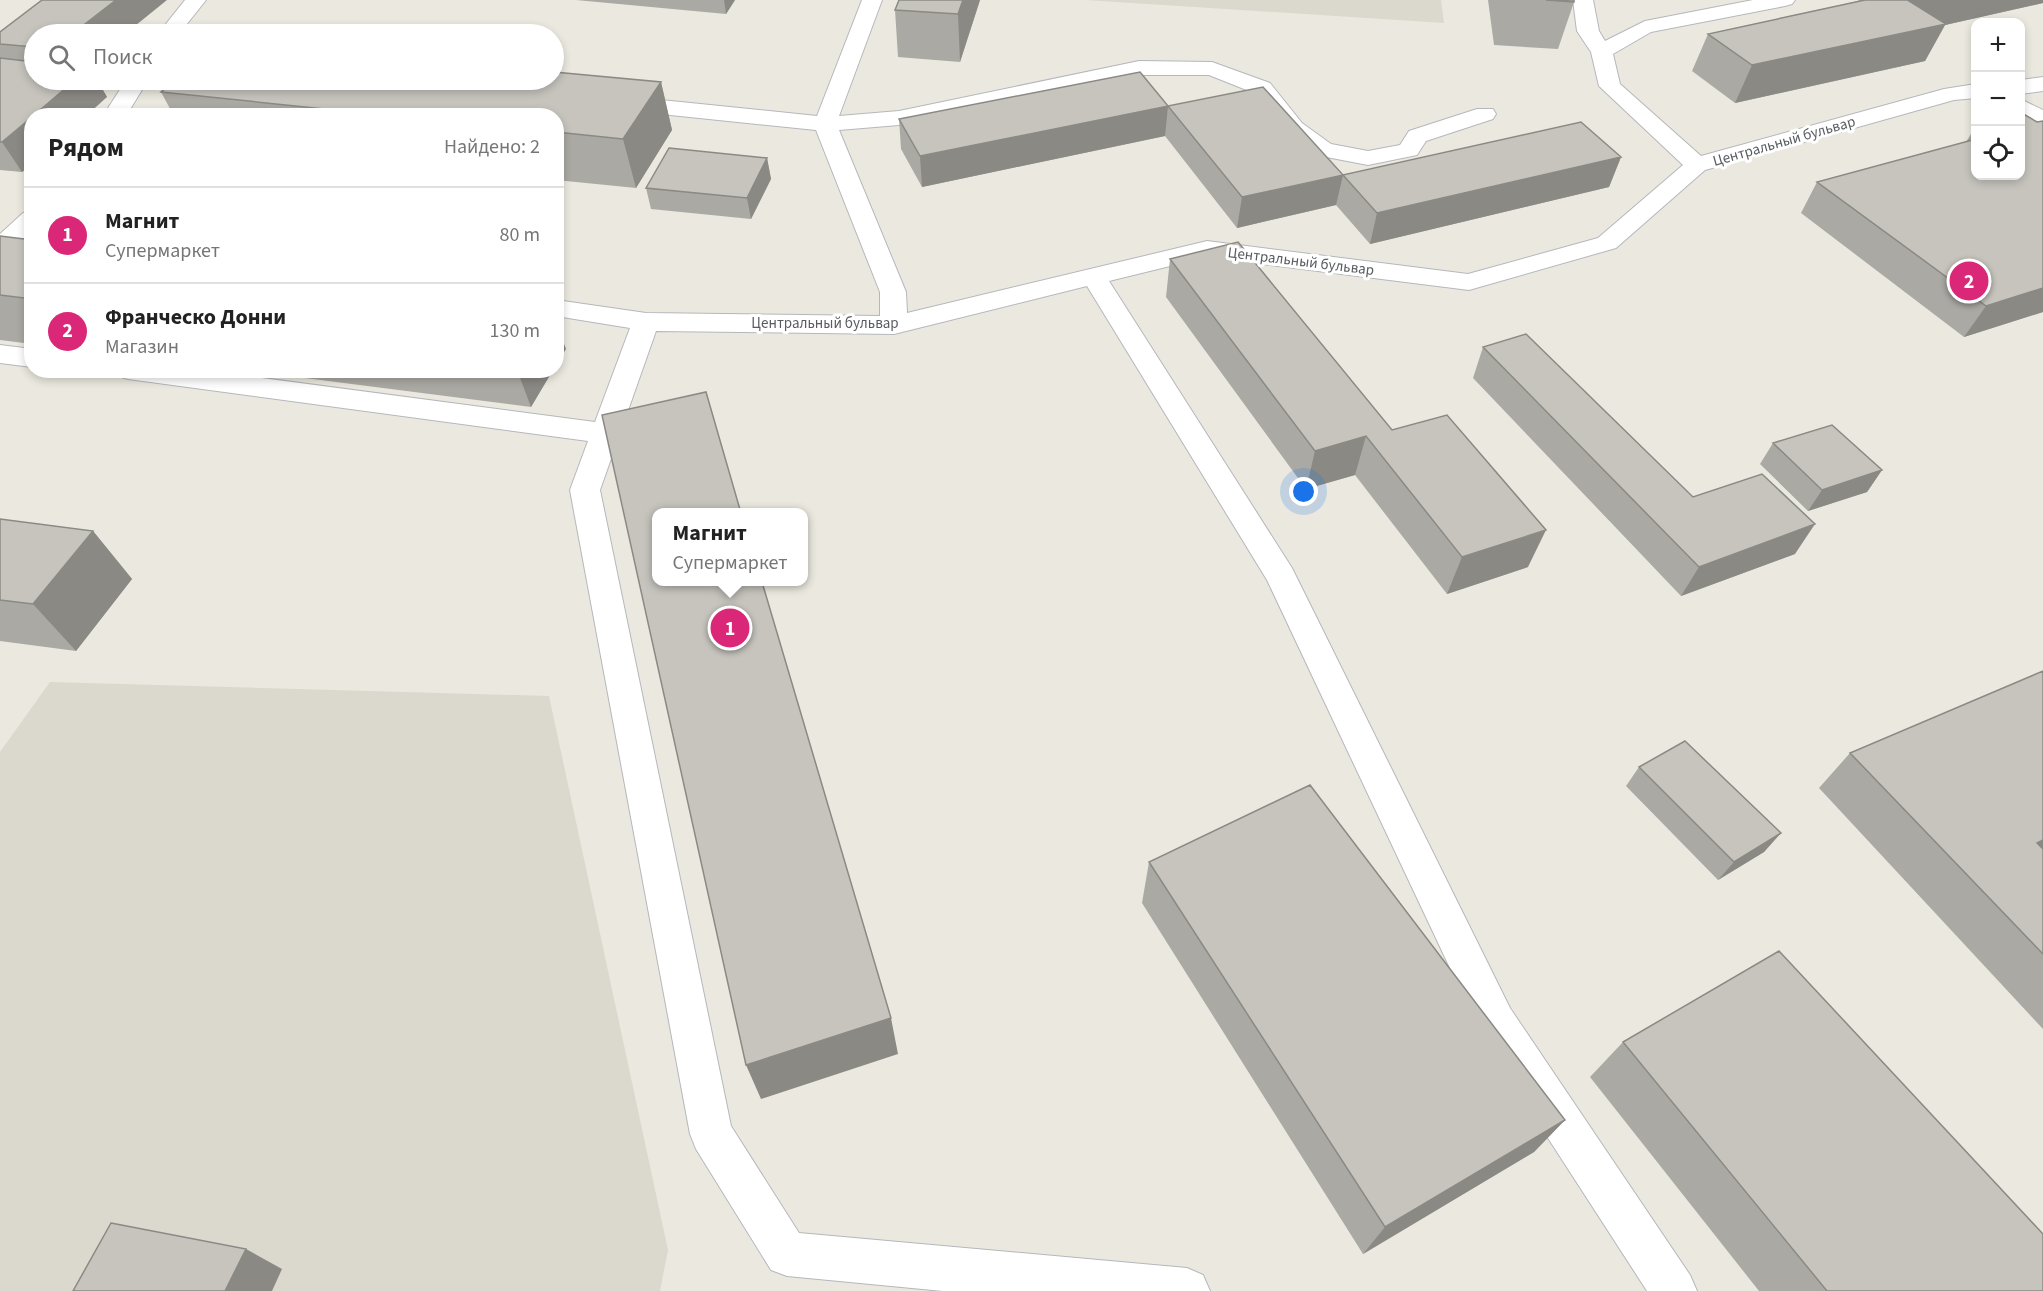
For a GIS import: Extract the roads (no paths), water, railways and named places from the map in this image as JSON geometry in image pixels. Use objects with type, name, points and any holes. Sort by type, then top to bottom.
[{"type":"lane","points":[[176,24],[196,0]]},
{"type":"lane","points":[[872,0],[825,124],[893,292],[894,325]]},
{"type":"lane","points":[[1583,0],[1588,31],[1602,52],[1610,86],[1697,165]]},
{"type":"lane","points":[[1602,52],[1645,27],[1785,0]]},
{"type":"lane","points":[[597,100],[825,124],[899,118],[1148,68],[1212,69],[1262,88],[1294,128],[1324,150],[1368,158],[1408,150],[1417,136],[1485,114]]},
{"type":"lane","points":[[2025,86],[2043,84]]},
{"type":"lane","points":[[119,108],[131,90]]},
{"type":"lane","name":"Центральный бульвар","points":[[564,309],[646,322],[894,325],[1207,249],[1469,282],[1607,243],[1697,165],[1952,94],[1971,92]]},
{"type":"lane","points":[[2025,109],[2043,119]]},
{"type":"lane","points":[[0,219],[24,221]]},
{"type":"lane","points":[[0,247],[24,227]]},
{"type":"lane","points":[[1094,277],[1281,576],[1496,1022],[1674,1291]]},
{"type":"lane","points":[[646,322],[585,490],[711,1134],[787,1254],[1187,1291]]},
{"type":"lane","points":[[0,354],[24,357]]},
{"type":"lane","points":[[189,378],[606,433]]},
{"type":"place","name":"Франческо Донни","points":[[1969,281]]},
{"type":"place","name":"Магнит","points":[[730,628]]}]
